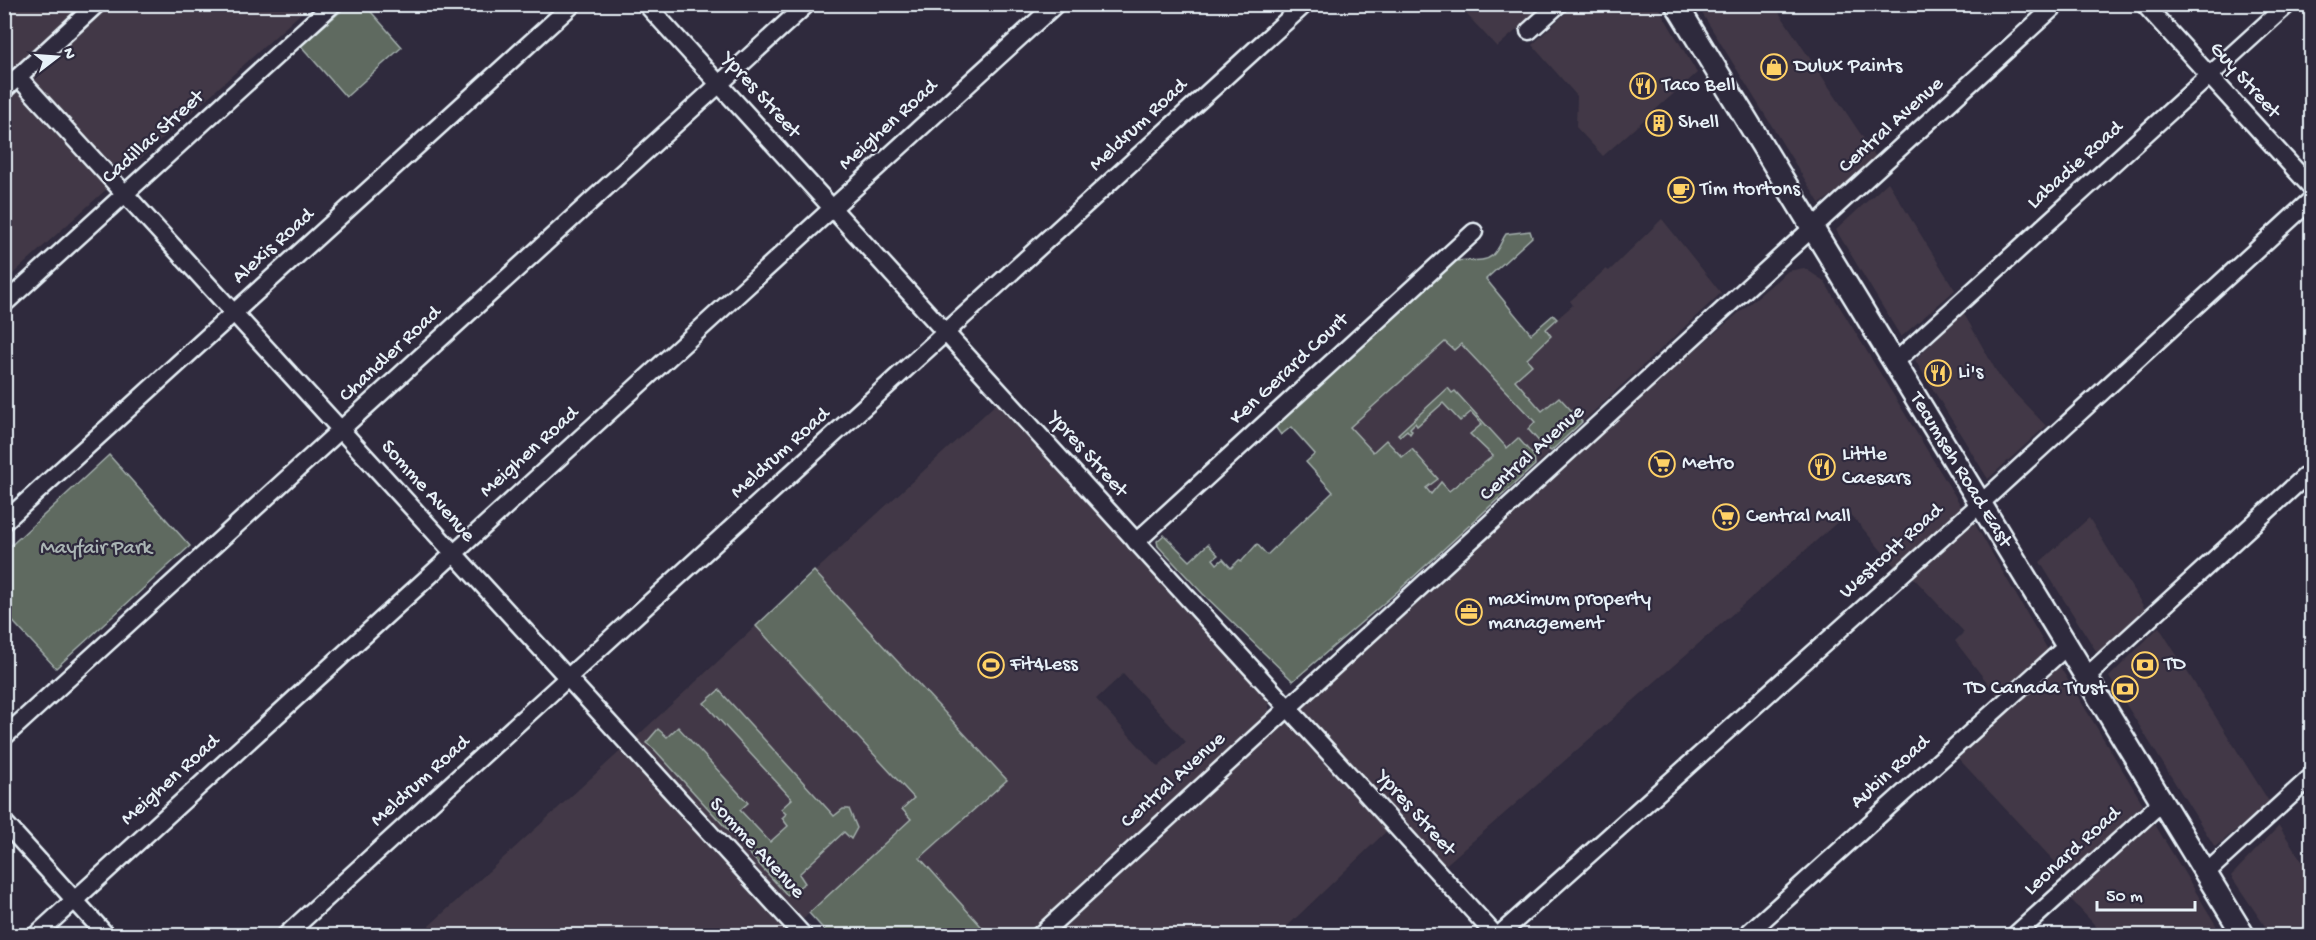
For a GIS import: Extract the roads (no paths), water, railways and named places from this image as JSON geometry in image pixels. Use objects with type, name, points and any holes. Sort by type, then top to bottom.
[{"type":"main road","name":"Tecumseh Road East","points":[[1676,4],[2244,936]]},
{"type":"street","points":[[4,90],[97,4]]},
{"type":"street","name":"Cadillac Street","points":[[4,304],[333,4]]},
{"type":"street","name":"Alexis Road","points":[[4,522],[573,4]]},
{"type":"street","name":"Ypres Street","points":[[646,4],[1497,936]]},
{"type":"street","name":"Chandler Road","points":[[4,737],[807,4]]},
{"type":"street","name":"Meighen Road","points":[[35,936],[1056,4]]},
{"type":"street","name":"Meldrum Road","points":[[285,936],[1305,4]]},
{"type":"street","points":[[1529,32],[1559,4]]},
{"type":"street","name":"Central Avenue","points":[[1039,936],[1814,229],[2057,4]]},
{"type":"street","name":"Guy Street","points":[[2144,4],[2312,188]]},
{"type":"street","name":"Labadie Road","points":[[1894,362],[2288,4]]},
{"type":"street","name":"Somme Avenue","points":[[18,77],[804,936]]},
{"type":"street","name":"Westcott Road","points":[[1497,936],[1981,503],[2312,199]]},
{"type":"street","name":"Ken Gerard Court","points":[[1136,542],[1474,232]]},
{"type":"street","points":[[2087,676],[2312,470]]},
{"type":"street","name":"Aubin Road","points":[[1745,936],[2068,645]]},
{"type":"street","points":[[2207,872],[2312,776]]},
{"type":"street","name":"Leonard Road","points":[[2013,936],[2163,801]]},
{"type":"street","points":[[4,822],[107,936]]},
{"type":"place","name":"Dulux Paints","points":[[1774,67]]},
{"type":"place","name":"Taco Bell","points":[[1643,86]]},
{"type":"place","name":"Shell","points":[[1659,123]]},
{"type":"place","name":"Tim Hortons","points":[[1681,190]]},
{"type":"place","name":"Li's","points":[[1938,373]]},
{"type":"place","name":"Metro","points":[[1662,464]]},
{"type":"place","name":"Little Caesars","points":[[1822,467]]},
{"type":"place","name":"Central Mall","points":[[1726,517]]},
{"type":"place","name":"maximum property management","points":[[1469,612]]},
{"type":"place","name":"Fit4Less","points":[[991,665]]},
{"type":"place","name":"TD","points":[[2145,665]]},
{"type":"place","name":"TD Canada Trust","points":[[2125,689]]},
{"type":"park label","name":"Mayfair Park","points":[[96,549]]}]
